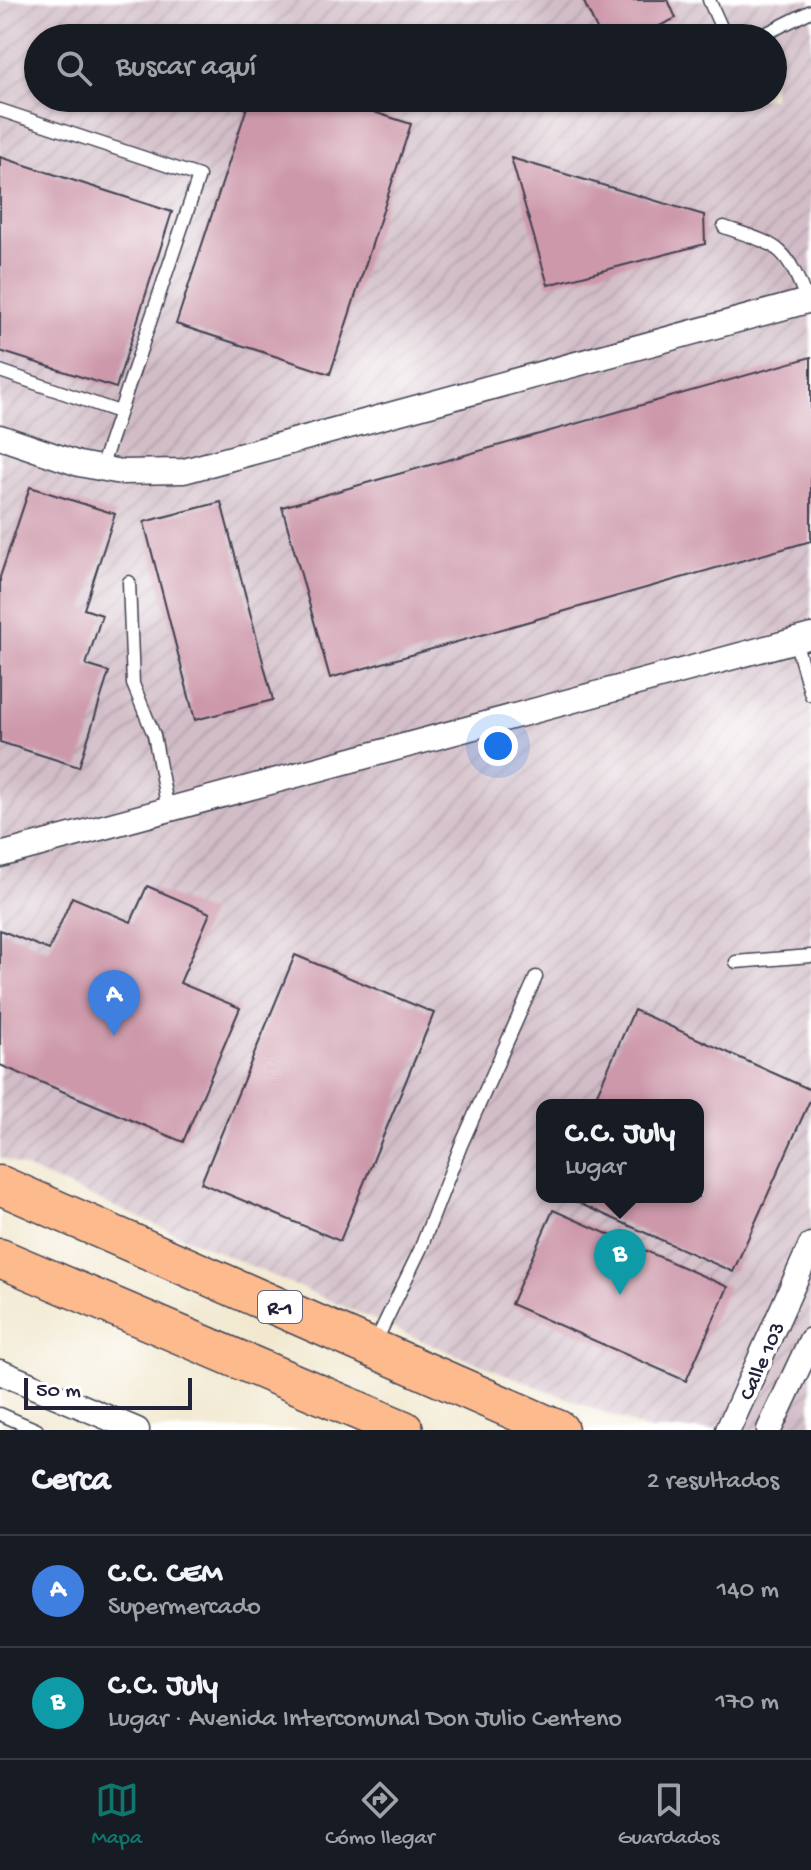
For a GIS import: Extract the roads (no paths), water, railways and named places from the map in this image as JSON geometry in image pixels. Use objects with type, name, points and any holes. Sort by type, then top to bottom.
[{"type":"main road","name":"R-1","points":[[0,1185],[559,1430]]},
{"type":"main road","points":[[0,1258],[404,1430]]},
{"type":"street","points":[[0,437],[79,464],[121,472],[184,471],[809,301]]},
{"type":"street","points":[[0,855],[803,638]]},
{"type":"street","name":"Calle 103","points":[[728,1430],[809,1255]]},
{"type":"street","points":[[769,1430],[811,1340]]},
{"type":"street","points":[[0,1372],[137,1430]]},
{"type":"lane","points":[[709,0],[720,24]]},
{"type":"lane","points":[[785,24],[811,11]]},
{"type":"lane","points":[[0,110],[199,176],[101,468]]},
{"type":"lane","points":[[724,227],[773,244],[787,257],[809,301]]},
{"type":"lane","points":[[0,371],[119,412]]},
{"type":"lane","points":[[129,582],[133,684],[154,735],[168,810]]},
{"type":"lane","points":[[803,638],[811,695]]},
{"type":"lane","points":[[736,962],[811,956]]},
{"type":"lane","points":[[373,1348],[420,1250],[461,1145],[536,977]]},
{"type":"lane","points":[[0,1414],[37,1430]]},
{"type":"place","name":"C.C. CEM","points":[[114,1036]]},
{"type":"place","name":"C.C. July","points":[[620,1295]]}]
